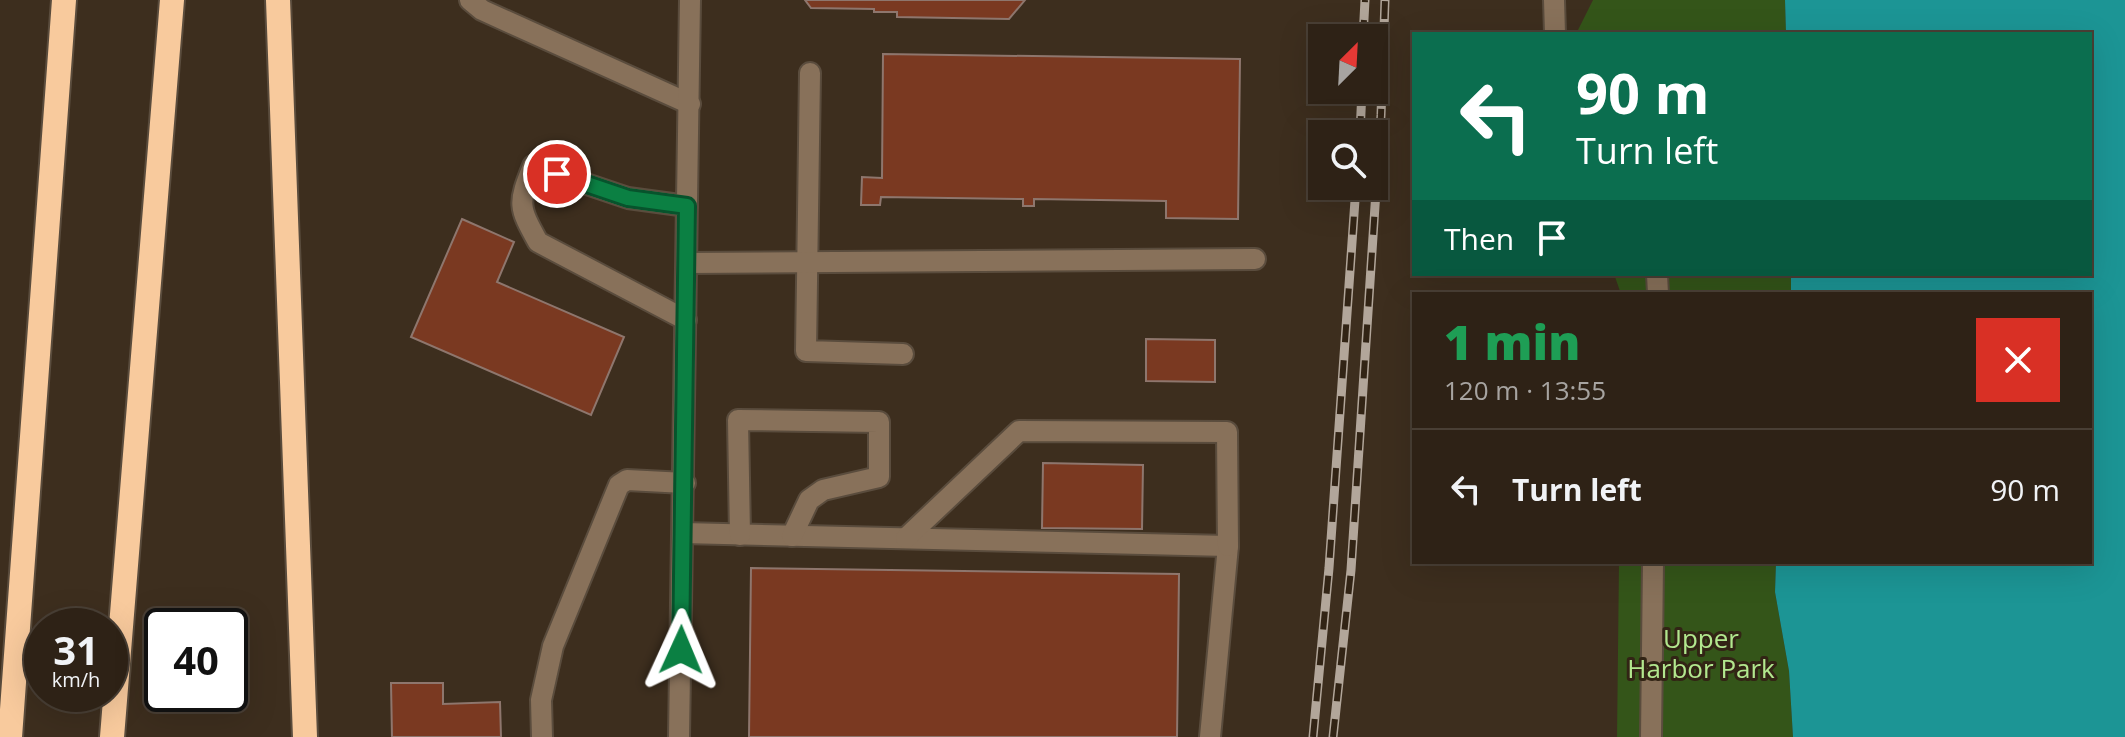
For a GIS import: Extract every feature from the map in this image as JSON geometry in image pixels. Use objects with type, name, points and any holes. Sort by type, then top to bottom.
[{"type":"highway","points":[[10,737],[64,0]]},
{"type":"highway","points":[[112,737],[172,0]]},
{"type":"highway","points":[[278,0],[305,737]]},
{"type":"street","points":[[470,0],[482,10],[690,104]]},
{"type":"street","points":[[679,737],[690,0]]},
{"type":"street","points":[[1554,0],[1555,32]]},
{"type":"street","points":[[810,73],[806,351],[903,354]]},
{"type":"street","points":[[686,320],[538,242],[525,218],[520,199],[533,166],[628,198],[687,206]]},
{"type":"street","points":[[687,263],[1255,259]]},
{"type":"street","points":[[740,535],[738,420],[879,422],[879,477],[823,490],[809,500],[792,536]]},
{"type":"street","points":[[906,538],[1019,431],[1227,432],[1228,546],[1210,737]]},
{"type":"street","points":[[542,737],[541,700],[553,646],[615,493],[627,480],[685,483]]},
{"type":"street","points":[[683,533],[1228,546]]},
{"type":"street","points":[[1651,737],[1653,564]]},
{"type":"green space","points":[[1593,0],[1785,0],[1786,32],[1577,32]]},
{"type":"green space","points":[[1615,276],[1791,276],[1791,292],[1620,292]]},
{"type":"green space","name":"Upper Harbor Park","points":[[1619,564],[1776,564],[1775,592],[1789,671],[1793,737],[1617,737]]},
{"type":"water","points":[[1785,0],[2125,0],[2125,737],[1793,737],[1789,671],[1775,592],[1776,564],[2092,564],[2092,292],[1791,292],[1791,276],[2092,276],[2092,32],[1786,32]]},
{"type":"building","points":[[805,0],[1025,0],[1009,19],[897,17],[897,12],[874,12],[874,9],[811,8]]},
{"type":"building","points":[[883,54],[1240,59],[1238,219],[1166,218],[1166,201],[1034,199],[1034,206],[1023,206],[1023,199],[881,197],[880,205],[861,205],[862,177],[882,178]]},
{"type":"building","points":[[462,219],[514,242],[497,282],[624,337],[591,415],[411,337]]},
{"type":"building","points":[[1146,339],[1215,340],[1215,382],[1146,381]]},
{"type":"building","points":[[1043,463],[1143,465],[1142,529],[1042,528]]},
{"type":"building","points":[[751,568],[1179,574],[1177,737],[749,737]]},
{"type":"building","points":[[391,683],[443,683],[443,704],[500,702],[501,737],[392,737]]},
{"type":"railway","points":[[1364,24],[1365,0]]},
{"type":"railway","points":[[1333,737],[1351,570],[1381,115],[1385,0]]},
{"type":"railway","points":[[1361,104],[1361,120]]},
{"type":"railway","points":[[1313,737],[1329,568],[1355,200]]},
{"type":"route","points":[[557,174],[628,198],[687,206],[681,650]]}]
